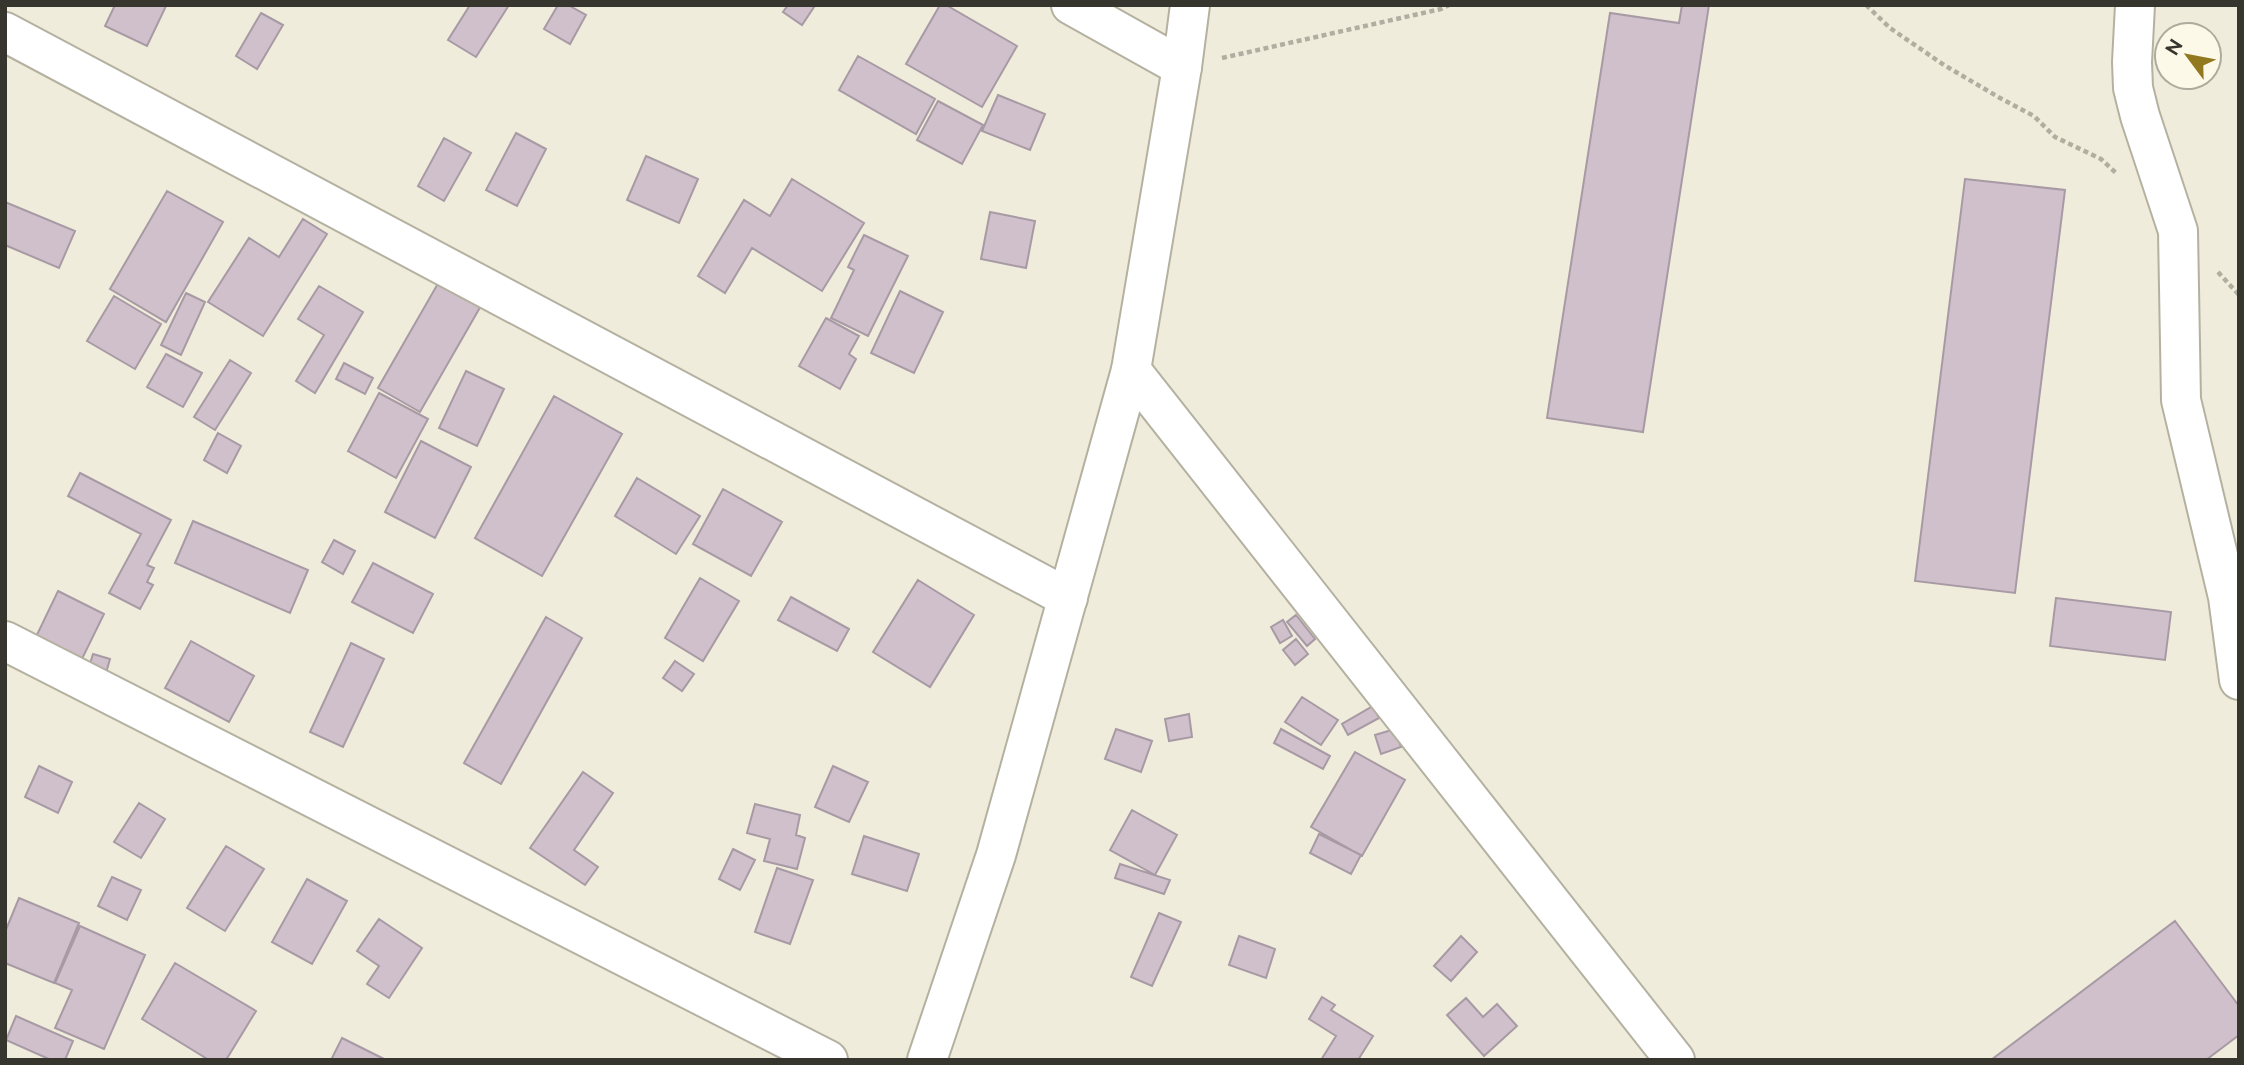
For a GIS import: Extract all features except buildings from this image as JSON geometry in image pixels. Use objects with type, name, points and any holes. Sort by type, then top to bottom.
[{"type":"street","points":[[1071,5],[1182,67]]},
{"type":"street","points":[[927,1060],[996,855],[1132,370],[1190,5]]},
{"type":"street","points":[[2135,5],[2133,88],[2178,231],[2182,400],[2228,597],[2239,680]]},
{"type":"street","points":[[5,32],[1068,598]]},
{"type":"street","points":[[1132,370],[1675,1060]]},
{"type":"street","points":[[5,641],[828,1060]]},
{"type":"path","points":[[1182,67],[1449,5]]},
{"type":"path","points":[[1866,5],[1890,28],[1944,65],[2034,116],[2055,137],[2101,159],[2120,177]]},
{"type":"path","points":[[2178,231],[2239,295]]}]
